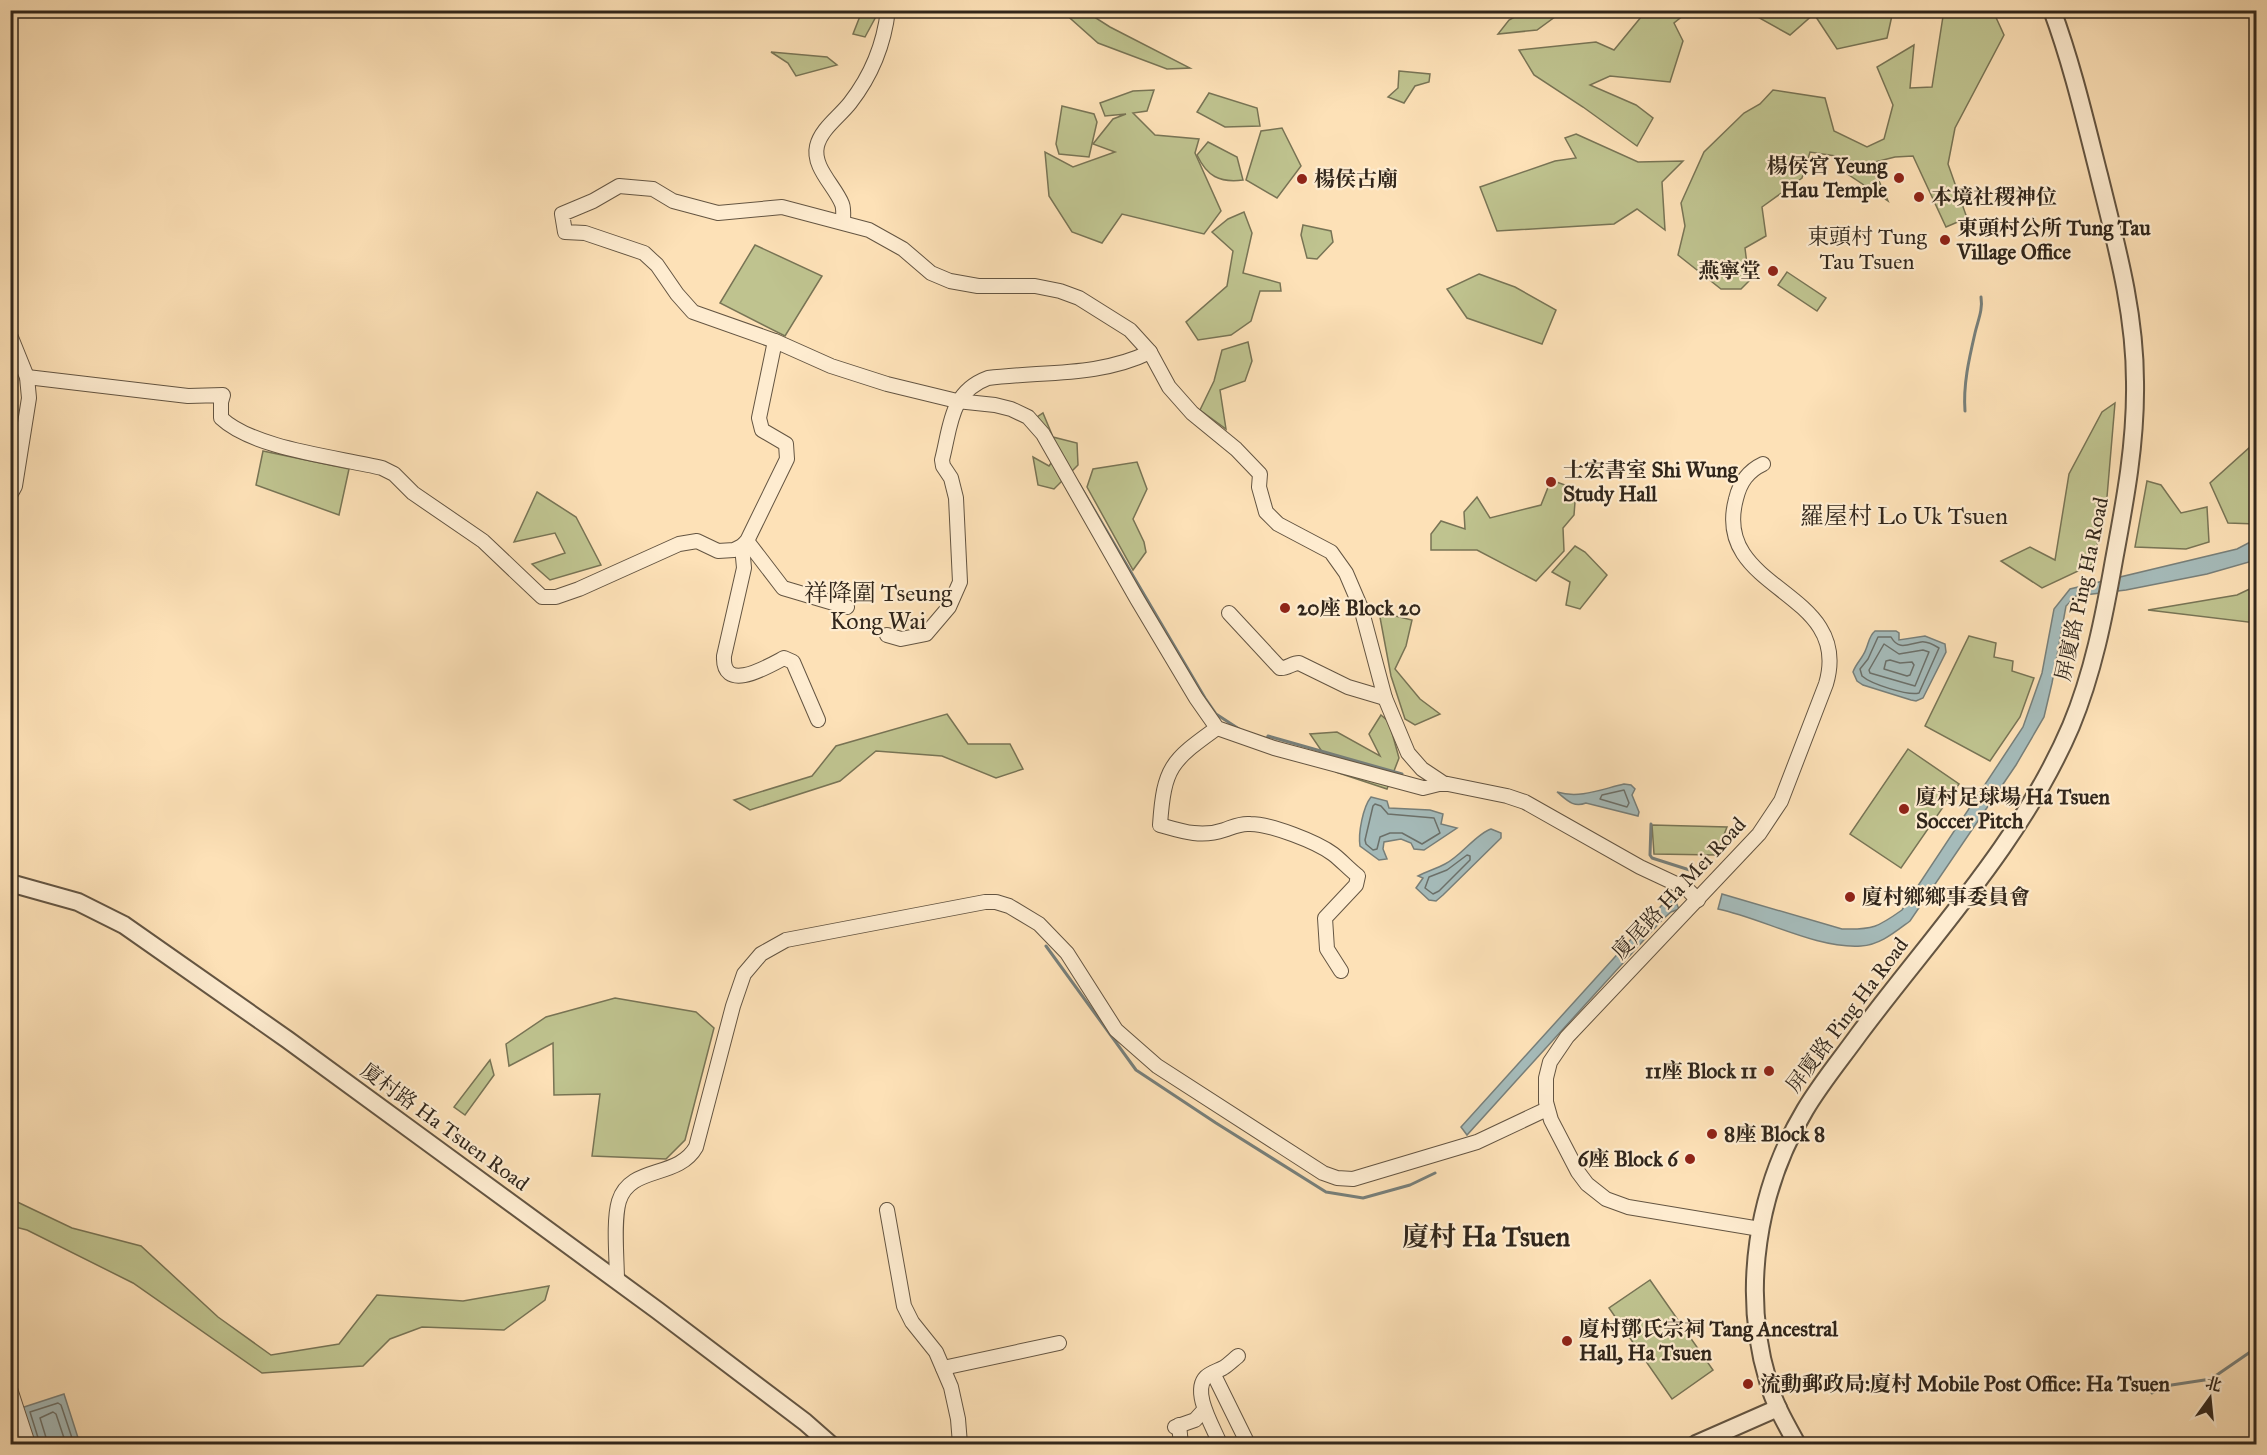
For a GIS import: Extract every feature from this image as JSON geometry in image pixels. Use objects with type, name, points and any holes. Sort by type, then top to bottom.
[{"type":"street","points":[[843,222],[843,206],[818,163],[816,149],[821,135],[850,102],[874,66],[886,26],[888,10]]},
{"type":"street","name":"屏廈路 Ping Ha Road","points":[[1797,1444],[1778,1408],[1762,1360],[1757,1317],[1756,1273],[1760,1229],[1773,1180],[1805,1109],[1828,1074],[1986,869],[2013,831],[2048,773],[2070,728],[2085,689],[2098,643],[2129,480],[2135,380],[2131,321],[2118,252],[2087,125],[2052,10]]},
{"type":"street","points":[[1443,783],[1423,788],[1274,748],[1217,728],[1196,698],[1035,423],[1028,417],[995,405],[957,401],[860,376],[775,341],[693,312],[657,265],[644,253],[585,233],[565,232],[562,214],[593,201],[619,186],[652,189],[673,201],[718,213],[782,207],[869,230],[903,249],[932,273],[950,281],[978,286],[1035,286],[1079,298],[1116,319],[1130,330],[1150,352],[1169,387],[1192,413],[1236,449],[1260,474],[1259,487],[1266,512],[1278,524],[1331,552],[1346,573],[1361,608],[1385,698],[1408,753],[1422,769],[1443,783],[1525,802],[1640,867],[1687,889],[1698,900]]},
{"type":"street","points":[[10,335],[27,377],[29,398],[15,486],[10,495]]},
{"type":"street","points":[[775,341],[759,418],[762,430],[786,444],[787,459],[744,543],[744,568],[724,656],[725,668],[728,672],[738,675],[752,674],[784,658],[789,659],[794,662],[818,720]]},
{"type":"street","points":[[887,635],[900,639],[926,634],[949,607],[960,582],[956,498],[951,478],[942,460],[957,401],[967,390],[988,378],[1077,372],[1123,363],[1150,352]]},
{"type":"street","points":[[27,377],[188,396],[223,395],[221,418],[230,426],[280,447],[382,468],[394,474],[413,493],[483,541],[542,597],[556,597],[579,589],[679,544],[697,541],[718,551],[734,550],[744,543]]},
{"type":"street","name":"廈尾路 Ha Mei Road","points":[[1760,1229],[1628,1207],[1606,1199],[1593,1190],[1578,1172],[1547,1109],[1546,1078],[1550,1062],[1558,1048],[1759,834],[1777,810],[1826,684],[1829,654],[1826,639],[1813,616],[1754,569],[1739,547],[1734,521],[1737,496],[1751,469],[1763,464]]},
{"type":"street","points":[[744,543],[783,588],[847,607]]},
{"type":"street","points":[[1229,613],[1280,668],[1299,663],[1348,687],[1385,698]]},
{"type":"street","points":[[1217,728],[1184,752],[1171,767],[1164,784],[1160,825],[1191,834],[1216,832],[1237,825],[1253,823],[1286,832],[1318,845],[1334,855],[1358,876],[1356,885],[1325,918],[1324,934],[1327,950],[1341,971]]},
{"type":"street","name":"廈村路 Ha Tsuen Road","points":[[10,883],[78,903],[124,925],[288,1040],[616,1281],[805,1422],[830,1444]]},
{"type":"street","points":[[616,1281],[619,1200],[633,1180],[683,1163],[692,1156],[733,1006],[744,974],[761,954],[786,940],[985,902],[996,902],[1009,906],[1039,924],[1067,953],[1116,1030],[1157,1066],[1323,1173],[1337,1178],[1353,1179],[1477,1142],[1547,1109]]},
{"type":"street","points":[[887,1210],[904,1306],[912,1322],[936,1352],[951,1387],[958,1419],[960,1444]]},
{"type":"street","points":[[943,1368],[1059,1343]]},
{"type":"street","points":[[1220,1444],[1212,1422],[1204,1410],[1201,1387],[1204,1379],[1225,1367],[1238,1356]]},
{"type":"street","points":[[1213,1373],[1248,1444]]},
{"type":"street","points":[[10,1389],[28,1444]]},
{"type":"street","points":[[1696,1444],[1778,1408]]},
{"type":"street","points":[[1181,1444],[1177,1426],[1195,1419],[1204,1410]]},
{"type":"green space","points":[[1756,10],[1893,11],[1887,38],[1837,49],[1814,14],[1790,35],[1754,15]]},
{"type":"green space","points":[[1944,10],[1993,11],[2004,35],[1955,128],[1948,164],[1967,218],[1946,227],[1913,156],[1895,157],[1871,163],[1888,201],[1846,173],[1842,157],[1810,152],[1802,178],[1762,207],[1766,236],[1745,248],[1749,281],[1741,289],[1721,289],[1678,255],[1685,226],[1681,203],[1704,152],[1744,113],[1760,104],[1773,90],[1825,98],[1834,131],[1867,147],[1884,139],[1893,105],[1877,67],[1914,45],[1910,88],[1932,87]]},
{"type":"green space","points":[[862,11],[879,11],[865,37],[853,34]]},
{"type":"green space","points":[[1062,11],[1085,11],[1110,27],[1190,68],[1167,69],[1098,43]]},
{"type":"green space","points":[[1526,11],[1563,11],[1537,30],[1498,34],[1509,20]]},
{"type":"green space","points":[[1646,11],[1689,11],[1674,23],[1683,41],[1670,82],[1610,76],[1590,85],[1636,105],[1653,118],[1637,146],[1534,75],[1519,50],[1596,42],[1614,50]]},
{"type":"green space","points":[[771,52],[827,57],[837,65],[796,76],[788,63]]},
{"type":"green space","points":[[1399,71],[1430,74],[1429,82],[1415,86],[1404,103],[1388,97],[1398,88]]},
{"type":"green space","points":[[1154,90],[1147,111],[1133,113],[1155,135],[1199,139],[1195,153],[1221,211],[1204,234],[1122,214],[1102,243],[1072,232],[1049,196],[1045,152],[1073,167],[1115,152],[1093,144],[1113,119],[1126,114],[1105,116],[1100,103],[1133,91]]},
{"type":"green space","points":[[1209,93],[1257,108],[1260,126],[1225,127],[1197,112]]},
{"type":"green space","points":[[1062,106],[1094,114],[1097,122],[1089,157],[1059,154],[1056,144]]},
{"type":"green space","points":[[1282,128],[1301,166],[1277,198],[1246,180],[1261,131]]},
{"type":"green space","points":[[1576,134],[1638,162],[1683,161],[1662,182],[1665,230],[1637,209],[1614,224],[1497,231],[1480,187],[1555,161],[1576,158],[1565,138]]},
{"type":"green space","points":[[1208,142],[1237,157],[1243,180],[1221,179],[1205,168],[1197,155]]},
{"type":"green space","points":[[1244,212],[1252,233],[1243,273],[1280,283],[1281,291],[1260,291],[1251,321],[1231,335],[1198,340],[1186,322],[1227,286],[1233,251],[1212,232],[1228,219]]},
{"type":"green space","points":[[1303,225],[1331,231],[1333,242],[1317,259],[1307,258],[1301,235]]},
{"type":"green space","points":[[755,245],[822,276],[785,336],[720,303]]},
{"type":"green space","points":[[1787,272],[1826,298],[1817,311],[1778,285]]},
{"type":"green space","points":[[1479,274],[1515,287],[1556,310],[1542,344],[1467,318],[1447,289]]},
{"type":"green space","points":[[1248,342],[1252,361],[1245,381],[1220,390],[1226,429],[1200,410],[1214,381],[1222,350]]},
{"type":"green space","points":[[2115,403],[2107,497],[2093,564],[2042,588],[2001,561],[2030,547],[2055,560],[2069,474],[2102,412]]},
{"type":"green space","points":[[1043,413],[1053,437],[1077,443],[1078,465],[1054,489],[1038,485],[1033,457],[1049,466],[1059,452],[1037,417]]},
{"type":"green space","points":[[2256,421],[2256,524],[2228,523],[2210,483],[2251,446]]},
{"type":"green space","points":[[263,451],[349,469],[339,515],[256,485]]},
{"type":"green space","points":[[1137,462],[1147,489],[1133,519],[1144,542],[1146,552],[1133,570],[1087,487],[1093,469]]},
{"type":"green space","points":[[1551,480],[1576,489],[1574,515],[1563,528],[1564,551],[1536,581],[1477,550],[1431,550],[1431,534],[1441,521],[1465,529],[1464,512],[1477,497],[1490,518],[1541,505]]},
{"type":"green space","points":[[2147,481],[2161,485],[2181,513],[2207,507],[2209,542],[2186,549],[2135,547]]},
{"type":"green space","points":[[537,492],[576,517],[601,565],[550,580],[532,564],[565,553],[555,533],[514,542]]},
{"type":"green space","points":[[1575,546],[1585,552],[1607,575],[1580,609],[1566,605],[1570,582],[1552,572]]},
{"type":"green space","points":[[2256,586],[2256,623],[2148,610],[2237,595]]},
{"type":"green space","points":[[1379,612],[1412,620],[1406,646],[1395,669],[1420,699],[1440,714],[1415,725],[1405,719],[1391,676]]},
{"type":"green space","points":[[1969,636],[1996,643],[1994,657],[2013,661],[2012,671],[2034,678],[2020,717],[1990,761],[1925,726]]},
{"type":"green space","points":[[947,714],[968,744],[1010,744],[1023,769],[996,778],[942,756],[876,751],[840,781],[750,810],[734,800],[812,776],[836,746]]},
{"type":"green space","points":[[1381,715],[1389,722],[1399,758],[1387,789],[1336,772],[1310,734],[1337,732],[1380,756],[1369,734]]},
{"type":"green space","name":"廈村足球場 Ha Tsuen Soccer Pitch","points":[[1908,749],[1959,784],[1901,868],[1850,834]]},
{"type":"green space","points":[[1652,825],[1727,827],[1716,855],[1654,854]]},
{"type":"green space","points":[[615,998],[696,1012],[714,1028],[685,1140],[666,1159],[592,1156],[600,1094],[554,1095],[553,1043],[509,1066],[506,1044],[546,1017]]},
{"type":"green space","points":[[490,1060],[494,1075],[465,1115],[454,1107]]},
{"type":"green space","points":[[11,1199],[72,1228],[141,1246],[218,1317],[271,1355],[339,1344],[377,1295],[463,1301],[549,1286],[545,1300],[504,1330],[422,1327],[390,1339],[363,1366],[262,1373],[133,1283],[27,1230],[11,1226]]},
{"type":"green space","points":[[1650,1280],[1713,1370],[1672,1399],[1609,1308]]},
{"type":"water","points":[[2256,539],[2256,560],[2207,574],[2126,590],[2076,596],[2066,606],[2044,717],[2016,765],[1910,921],[1893,933],[1881,941],[1868,945],[1844,946],[1808,938],[1718,909],[1722,894],[1842,929],[1868,928],[1881,924],[1894,916],[1902,910],[2023,727],[2042,673],[2054,609],[2070,589],[2237,549]]},
{"type":"water","points":[[1875,631],[1896,631],[1899,633],[1899,640],[1925,636],[1945,644],[1946,652],[1923,698],[1916,701],[1911,700],[1857,681],[1853,672]]},
{"type":"water","points":[[1624,784],[1631,785],[1635,789],[1632,795],[1639,812],[1638,816],[1586,803],[1577,805],[1557,792],[1583,794]]},
{"type":"water","points":[[1371,797],[1387,801],[1389,808],[1430,810],[1443,814],[1441,824],[1457,828],[1424,850],[1414,849],[1411,843],[1401,839],[1384,842],[1383,849],[1387,859],[1379,860],[1360,846],[1362,820]]},
{"type":"water","points":[[1491,829],[1501,833],[1501,838],[1436,901],[1429,900],[1416,888],[1423,878],[1418,876],[1451,861],[1480,835]]},
{"type":"water","points":[[1669,900],[1675,900],[1679,909],[1671,912],[1662,920],[1467,1135],[1461,1127],[1661,906]]},
{"type":"water","points":[[64,1394],[80,1444],[35,1444],[21,1408]]},
{"type":"waterway","points":[[1965,411],[1967,372],[1981,311],[1981,297]]},
{"type":"waterway","points":[[1079,484],[1205,698],[1216,714],[1239,729]]},
{"type":"waterway","points":[[1264,738],[1267,739],[1268,736],[1402,774]]},
{"type":"waterway","points":[[1651,824],[1650,855],[1652,858],[1699,873]]},
{"type":"waterway","points":[[1046,946],[1136,1070],[1326,1192],[1363,1198],[1410,1185],[1435,1173]]},
{"type":"waterway","points":[[2152,1393],[2165,1386],[2211,1379],[2256,1348]]},
{"type":"place","name":"楊侯宮 Yeung Hau Temple","points":[[1899,178]]},
{"type":"place","name":"楊侯古廟","points":[[1302,179]]},
{"type":"place","name":"本境社稷神位","points":[[1919,197]]},
{"type":"place","name":"東頭村公所 Tung Tau Village Office","points":[[1945,240]]},
{"type":"place","name":"燕寧堂","points":[[1773,271]]},
{"type":"place","name":"士宏書室 Shi Wung Study Hall","points":[[1551,482]]},
{"type":"place","name":"20座 Block 20","points":[[1285,608]]},
{"type":"place","name":"廈村足球場 Ha Tsuen Soccer Pitch","points":[[1904,809]]},
{"type":"place","name":"廈村鄉鄉事委員會","points":[[1850,897]]},
{"type":"place","name":"11座 Block 11","points":[[1769,1071]]},
{"type":"place","name":"8座 Block 8","points":[[1712,1134]]},
{"type":"place","name":"6座 Block 6","points":[[1690,1159]]},
{"type":"place","name":"廈村鄧氏宗祠 Tang Ancestral Hall, Ha Tsuen","points":[[1567,1341]]},
{"type":"place","name":"流動郵政局:廈村 Mobile Post Office: Ha Tsuen","points":[[1748,1384]]},
{"type":"district","name":"東頭村 Tung Tau Tsuen","points":[[1867,248]]},
{"type":"district","name":"羅屋村 Lo Uk Tsuen","points":[[1904,516]]},
{"type":"district","name":"祥降圍 Tseung Kong Wai","points":[[878,607]]},
{"type":"district","name":"廈村 Ha Tsuen","points":[[1486,1236]]}]
